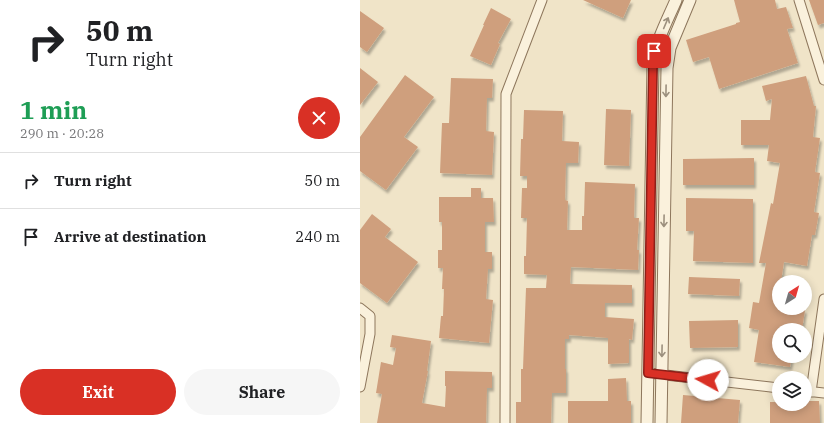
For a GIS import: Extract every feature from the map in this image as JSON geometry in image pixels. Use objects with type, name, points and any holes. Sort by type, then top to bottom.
[{"type":"street","points":[[505,423],[506,94],[542,0]]},
{"type":"street","points":[[647,423],[653,63],[654,51],[676,0]]},
{"type":"street","points":[[660,423],[667,68],[670,48],[690,0]]},
{"type":"street","points":[[799,0],[824,80]]},
{"type":"street","points":[[812,371],[824,300]]},
{"type":"street","points":[[360,308],[370,316],[370,334],[360,387]]},
{"type":"street","points":[[648,373],[772,387]]},
{"type":"street","points":[[812,392],[824,393]]},
{"type":"building","points":[[583,0],[631,0],[623,18]]},
{"type":"building","points":[[734,0],[775,0],[777,9],[786,7],[793,28],[787,29],[798,63],[719,89],[709,57],[693,62],[686,40],[740,22]]},
{"type":"building","points":[[809,0],[824,0],[824,23],[818,25]]},
{"type":"building","points":[[491,8],[511,19],[498,43],[500,44],[491,65],[470,56]]},
{"type":"building","points":[[360,11],[384,28],[367,52],[360,47]]},
{"type":"building","points":[[360,68],[378,82],[360,105]]},
{"type":"building","points":[[405,75],[434,97],[404,137],[418,147],[386,190],[360,171],[360,137]]},
{"type":"building","points":[[806,76],[814,106],[816,106],[813,137],[820,138],[815,172],[820,173],[814,212],[819,213],[815,235],[812,235],[807,266],[784,262],[782,275],[772,275],[772,315],[804,315],[803,323],[772,323],[772,363],[791,363],[790,367],[754,362],[759,330],[749,328],[753,302],[759,303],[766,263],[759,263],[771,203],[773,204],[780,163],[767,161],[769,145],[741,145],[741,120],[770,120],[772,99],[766,101],[762,86]]},
{"type":"building","points":[[451,78],[493,79],[492,98],[487,98],[486,131],[494,132],[492,175],[440,173],[442,123],[449,123]]},
{"type":"building","points":[[606,109],[631,110],[629,166],[604,165]]},
{"type":"building","points":[[524,110],[563,111],[562,141],[579,142],[578,163],[566,163],[565,200],[568,201],[567,230],[582,230],[585,182],[635,184],[634,218],[639,218],[637,250],[639,250],[638,270],[571,267],[571,284],[632,285],[632,303],[605,303],[605,317],[634,319],[632,340],[629,339],[629,363],[608,364],[608,338],[569,335],[569,339],[565,339],[566,393],[552,393],[551,423],[516,423],[516,402],[521,402],[521,369],[523,369],[526,288],[546,288],[547,275],[524,274],[527,218],[521,218],[522,188],[527,188],[527,176],[520,176],[521,139],[523,139]]},
{"type":"building","points":[[754,158],[754,185],[683,185],[683,159]]},
{"type":"building","points":[[471,188],[481,188],[481,198],[493,198],[494,222],[485,222],[485,252],[492,252],[492,269],[488,269],[486,299],[493,300],[489,343],[439,338],[441,316],[443,316],[444,289],[442,289],[443,268],[438,268],[438,250],[442,250],[442,222],[439,222],[439,197],[471,197]]},
{"type":"building","points":[[686,198],[753,199],[753,263],[693,261],[694,231],[686,231]]},
{"type":"building","points":[[372,214],[391,229],[385,237],[418,262],[387,303],[360,283],[360,230]]},
{"type":"building","points":[[689,277],[740,279],[739,296],[688,294]]},
{"type":"building","points":[[738,320],[738,347],[690,348],[689,321]]},
{"type":"building","points":[[392,335],[431,341],[428,371],[422,403],[445,407],[445,371],[492,372],[492,388],[487,388],[486,423],[377,423],[382,394],[376,393],[381,362],[393,365],[396,348],[390,347]]},
{"type":"building","points":[[626,378],[627,401],[631,401],[631,423],[568,423],[568,401],[608,401],[608,379]]},
{"type":"building","points":[[683,395],[740,400],[738,423],[681,423]]},
{"type":"building","points":[[812,401],[819,401],[820,423],[770,423],[770,402],[772,402],[772,411],[812,411]]},
{"type":"route","points":[[654,51],[648,373],[708,380]]}]
